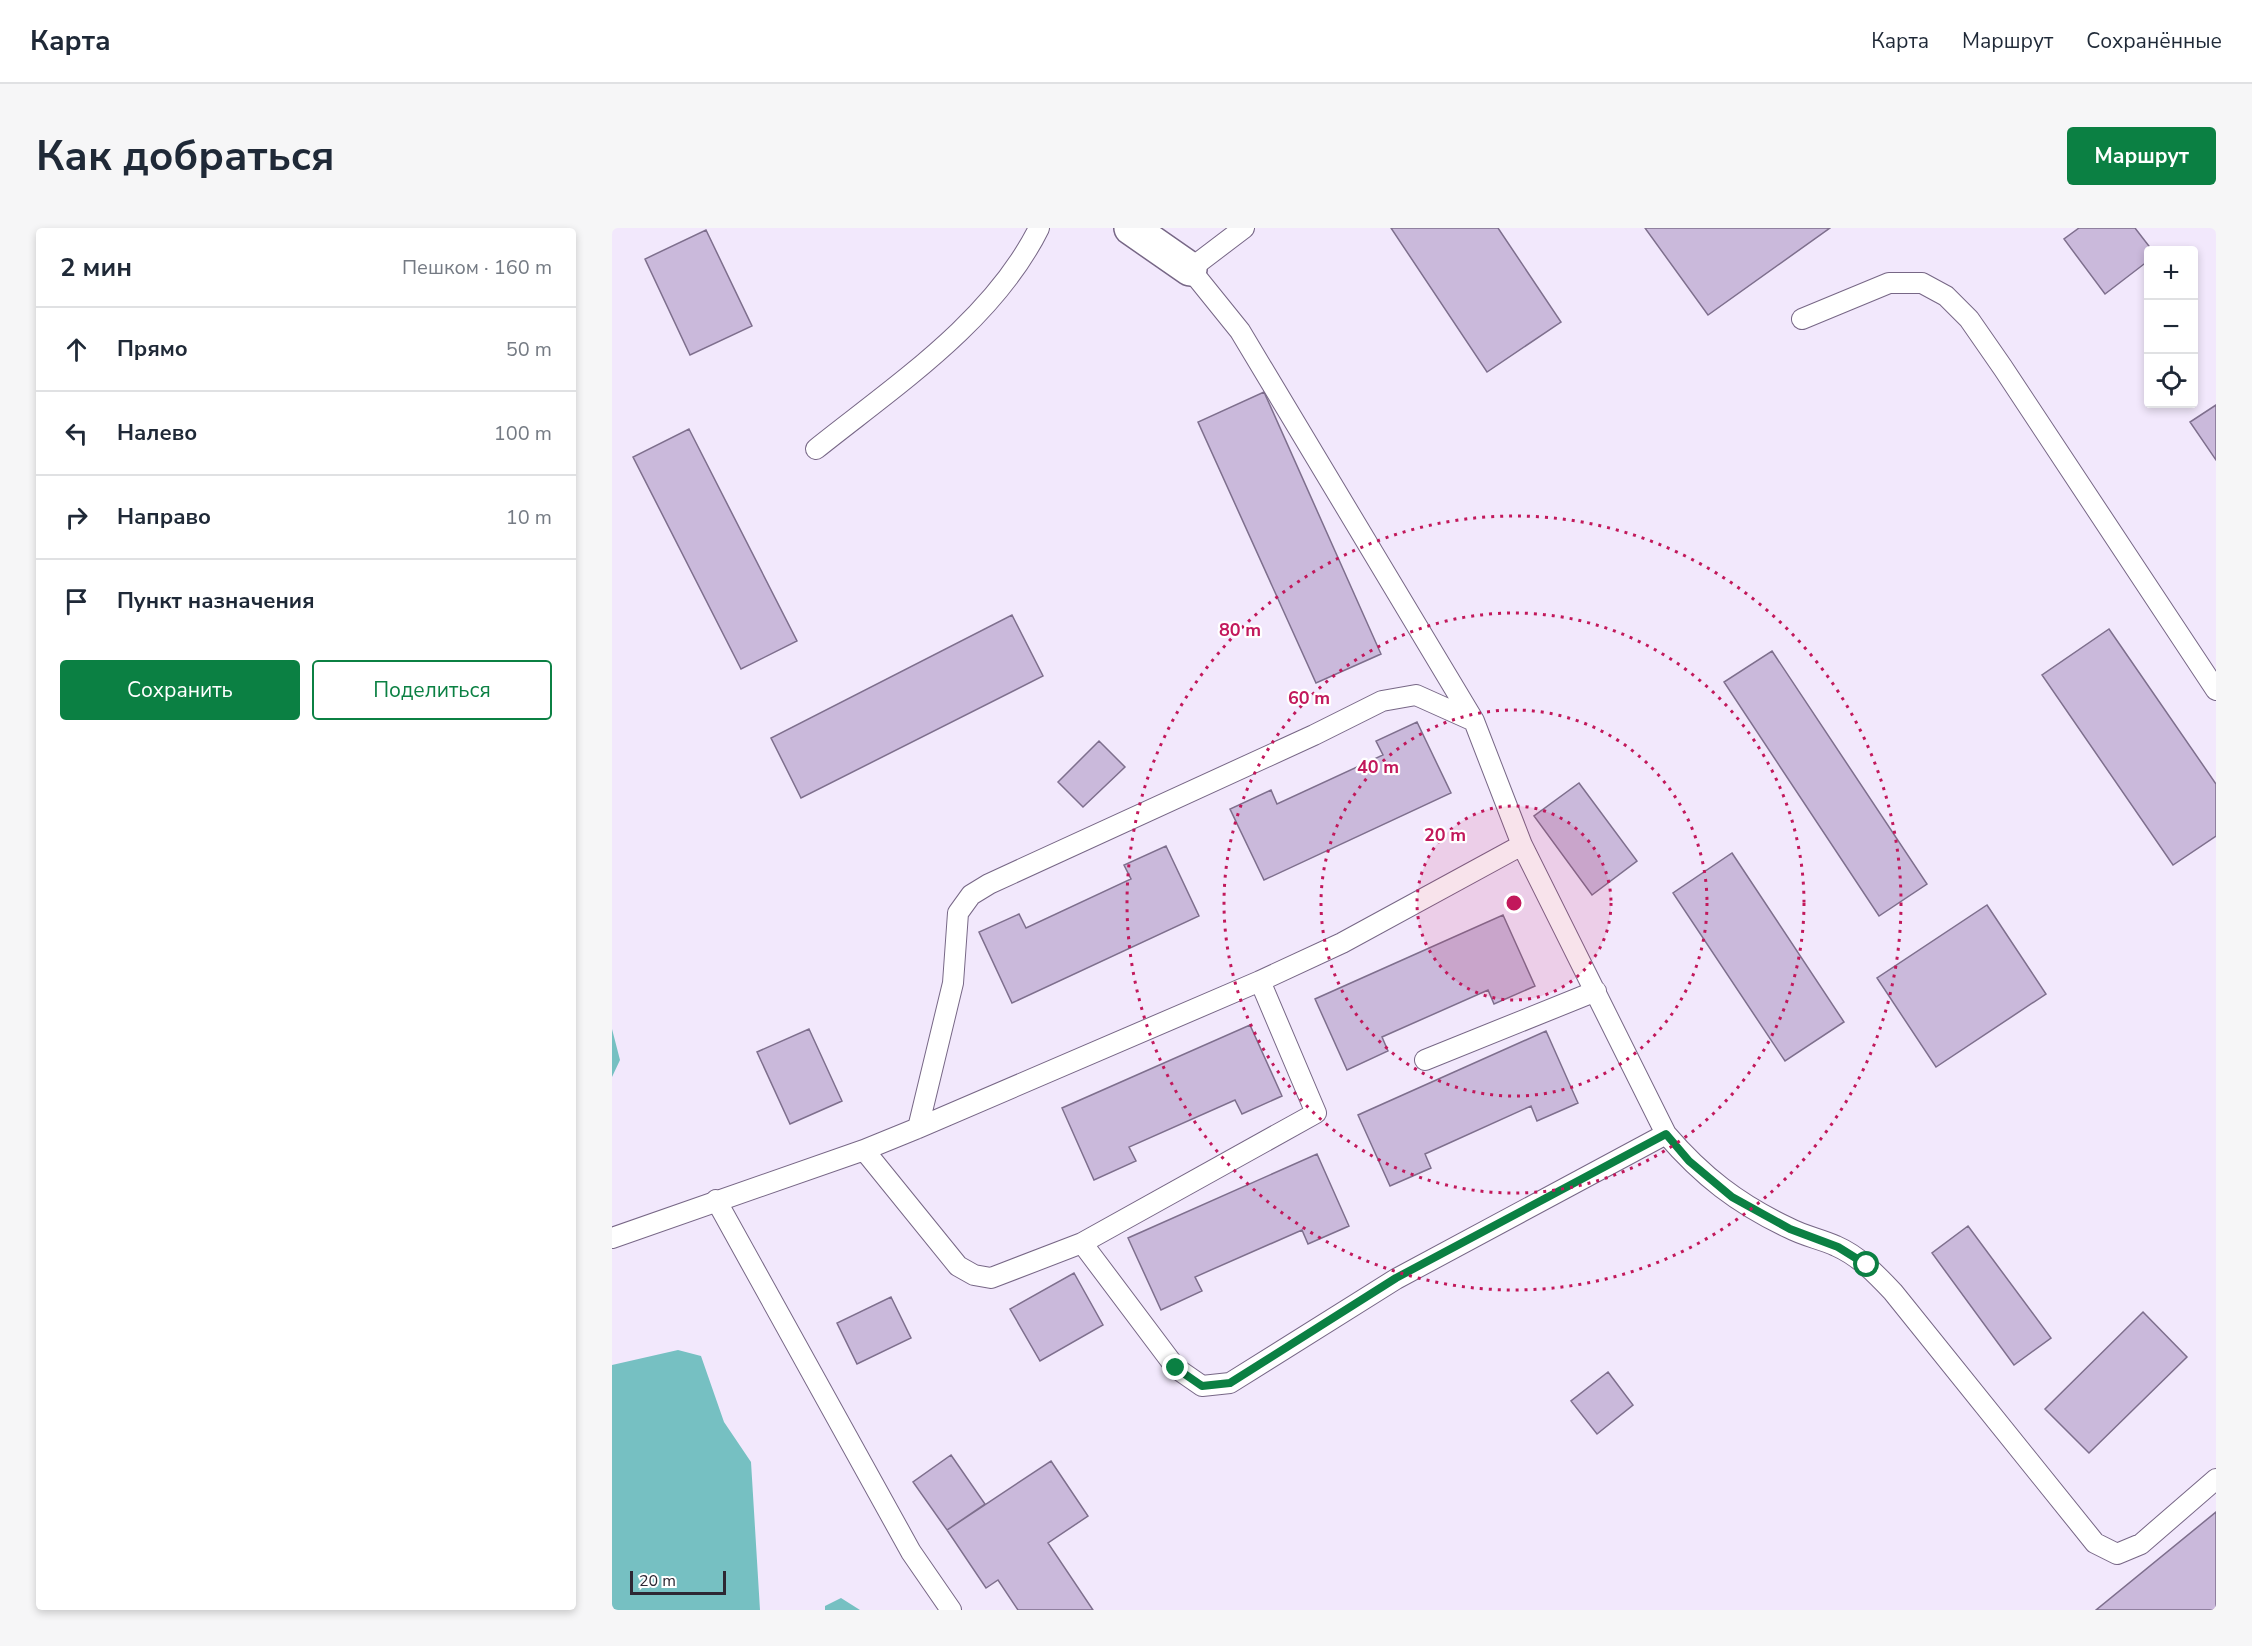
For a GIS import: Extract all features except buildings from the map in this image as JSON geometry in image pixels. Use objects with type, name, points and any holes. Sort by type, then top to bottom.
[{"type":"street","points":[[1131,228],[1190,269]]},
{"type":"lane","points":[[816,449],[931,358],[996,295],[1026,255],[1039,228]]},
{"type":"lane","points":[[1244,228],[1190,269],[1240,331],[1474,721],[1522,845],[1666,1134],[1689,1161],[1732,1197],[1790,1229],[1838,1247],[1867,1265],[1893,1292],[2095,1543],[2117,1554],[2141,1544],[2216,1479]]},
{"type":"lane","points":[[1803,319],[1888,283],[1922,283],[1946,296],[1969,319],[1996,358],[2216,690]]},
{"type":"lane","points":[[918,1128],[953,983],[958,913],[971,895],[989,884],[1303,740],[1382,701],[1416,695],[1474,721]]},
{"type":"lane","points":[[612,1238],[864,1150],[1260,981],[1342,943],[1522,845]]},
{"type":"lane","points":[[864,1150],[958,1266],[974,1275],[991,1278],[1082,1243],[1316,1113],[1260,981]]},
{"type":"lane","points":[[1425,1060],[1596,991]]},
{"type":"lane","points":[[1082,1243],[1176,1368],[1202,1386],[1230,1383],[1396,1278],[1666,1134]]},
{"type":"lane","points":[[716,1200],[910,1552],[951,1610]]},
{"type":"shaded area","points":[[612,1029],[620,1060],[612,1077]]},
{"type":"shaded area","points":[[678,1350],[701,1356],[724,1422],[751,1462],[760,1610],[612,1610],[612,1365]]},
{"type":"shaded area","points":[[841,1598],[860,1610],[825,1610],[825,1606]]},
{"type":"route","points":[[1176,1368],[1202,1386],[1230,1383],[1396,1278],[1666,1134],[1689,1161],[1732,1197],[1790,1229],[1838,1247],[1867,1265]]}]
